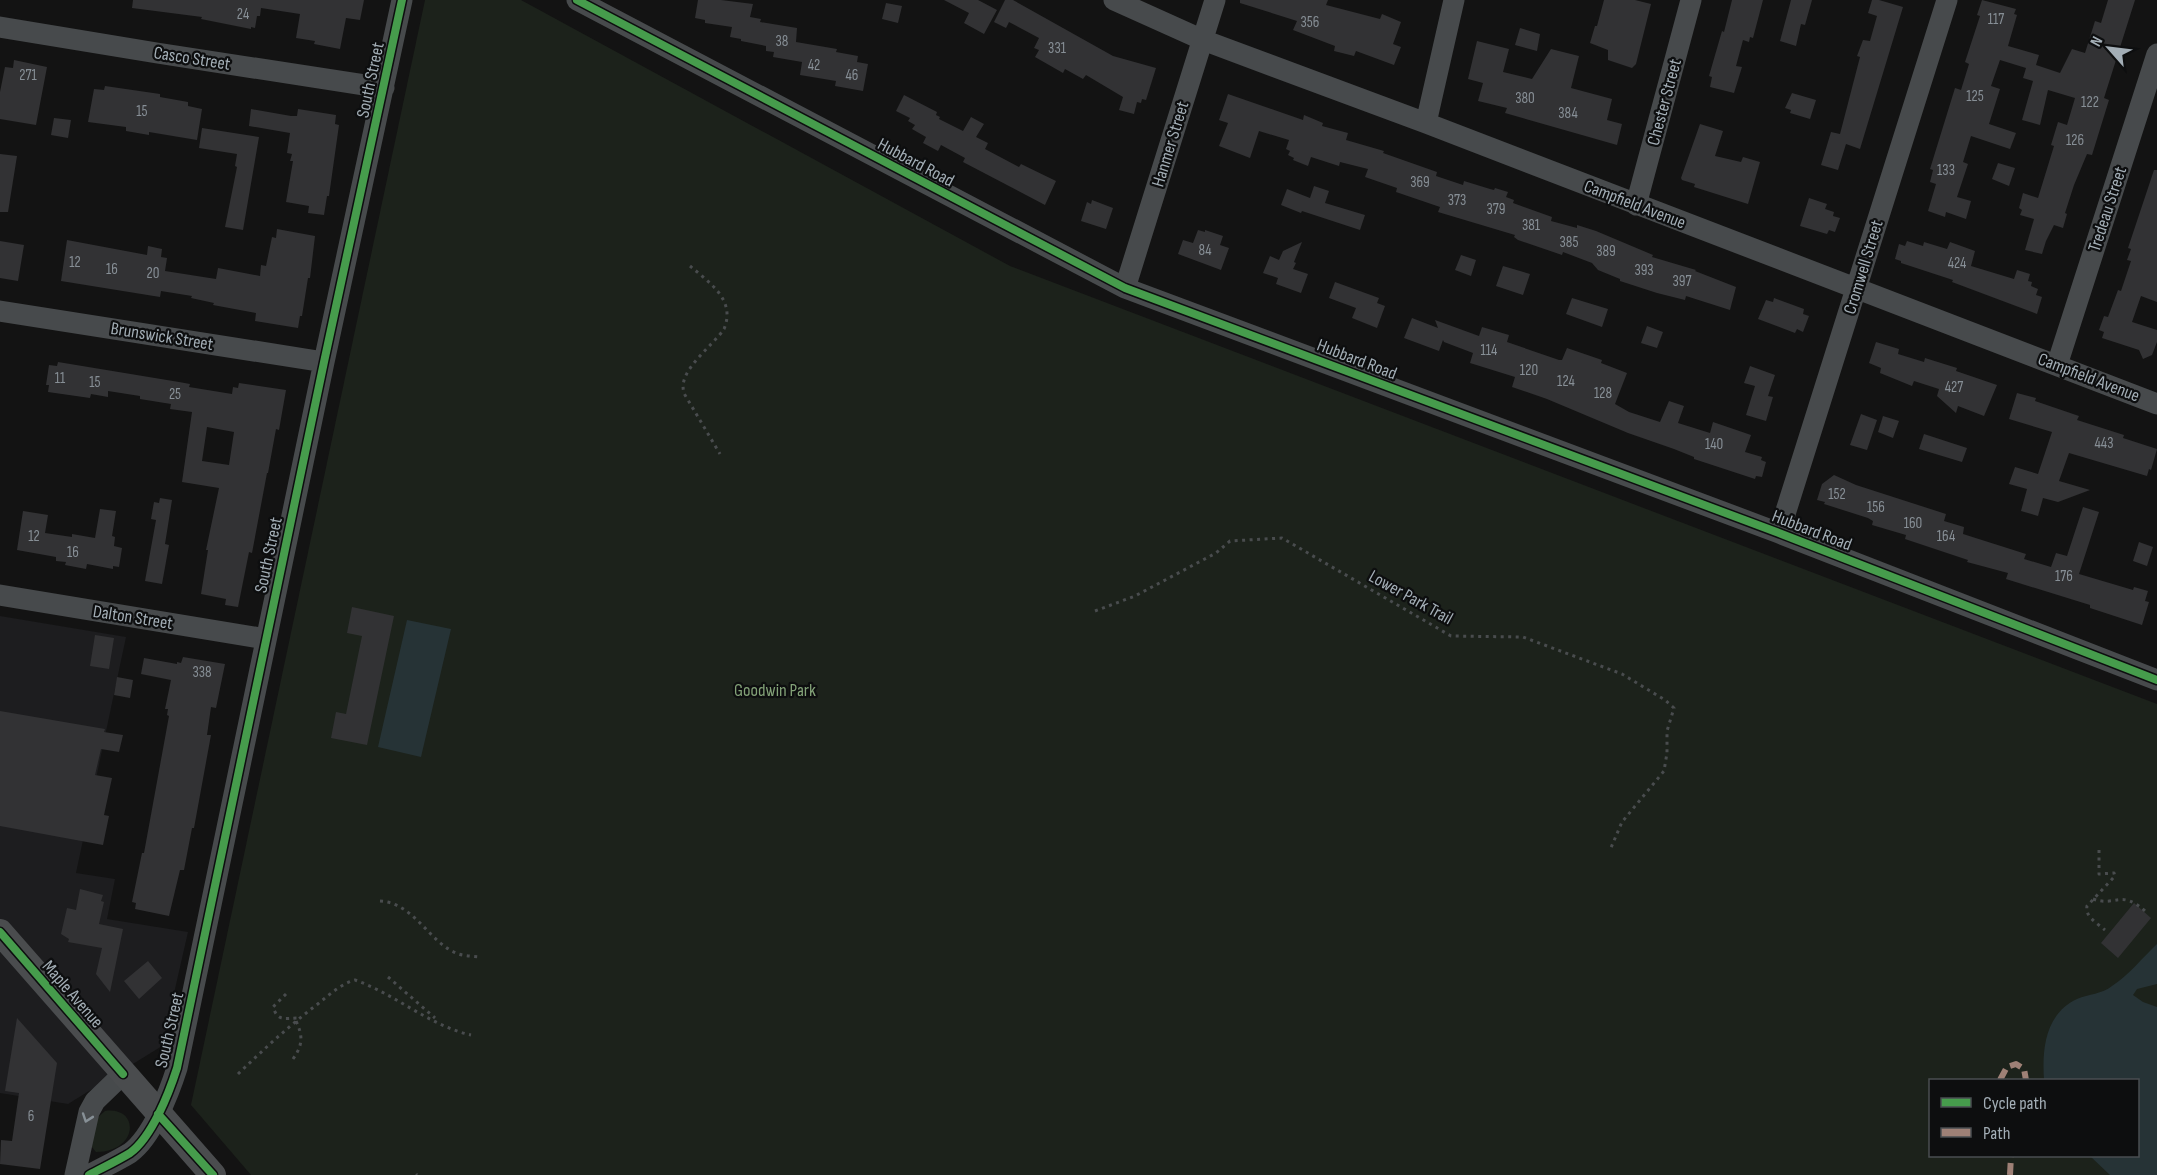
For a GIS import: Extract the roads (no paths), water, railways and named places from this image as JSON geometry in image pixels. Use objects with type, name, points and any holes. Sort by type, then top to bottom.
[{"type":"main road","name":"Maple Avenue","points":[[0,932],[213,1175]]},
{"type":"street","name":"South Street","points":[[89,1175],[130,1152],[143,1138],[172,1086],[177,1068],[402,0]]},
{"type":"street","name":"Hubbard Road","points":[[577,0],[1125,288],[1779,533],[2157,680]]},
{"type":"street","name":"Campfield Avenue","points":[[1114,0],[1203,40],[1426,123],[2157,404]]},
{"type":"street","name":"Hanmer Street","points":[[1125,288],[1215,0]]},
{"type":"street","points":[[1426,123],[1454,0]]},
{"type":"street","name":"Chester Street","points":[[1636,205],[1691,0]]},
{"type":"street","name":"Cromwell Street","points":[[1779,533],[1947,0]]},
{"type":"street","name":"Casco Street","points":[[0,27],[384,88]]},
{"type":"street","name":"Tredeau Street","points":[[2056,364],[2157,54]]},
{"type":"street","name":"Brunswick Street","points":[[0,311],[324,362]]},
{"type":"street","name":"Dalton Street","points":[[0,596],[266,639]]},
{"type":"street","points":[[75,1175],[89,1112],[94,1101],[123,1074]]},
{"type":"park label","name":"Goodwin Park","points":[[775,690]]}]
